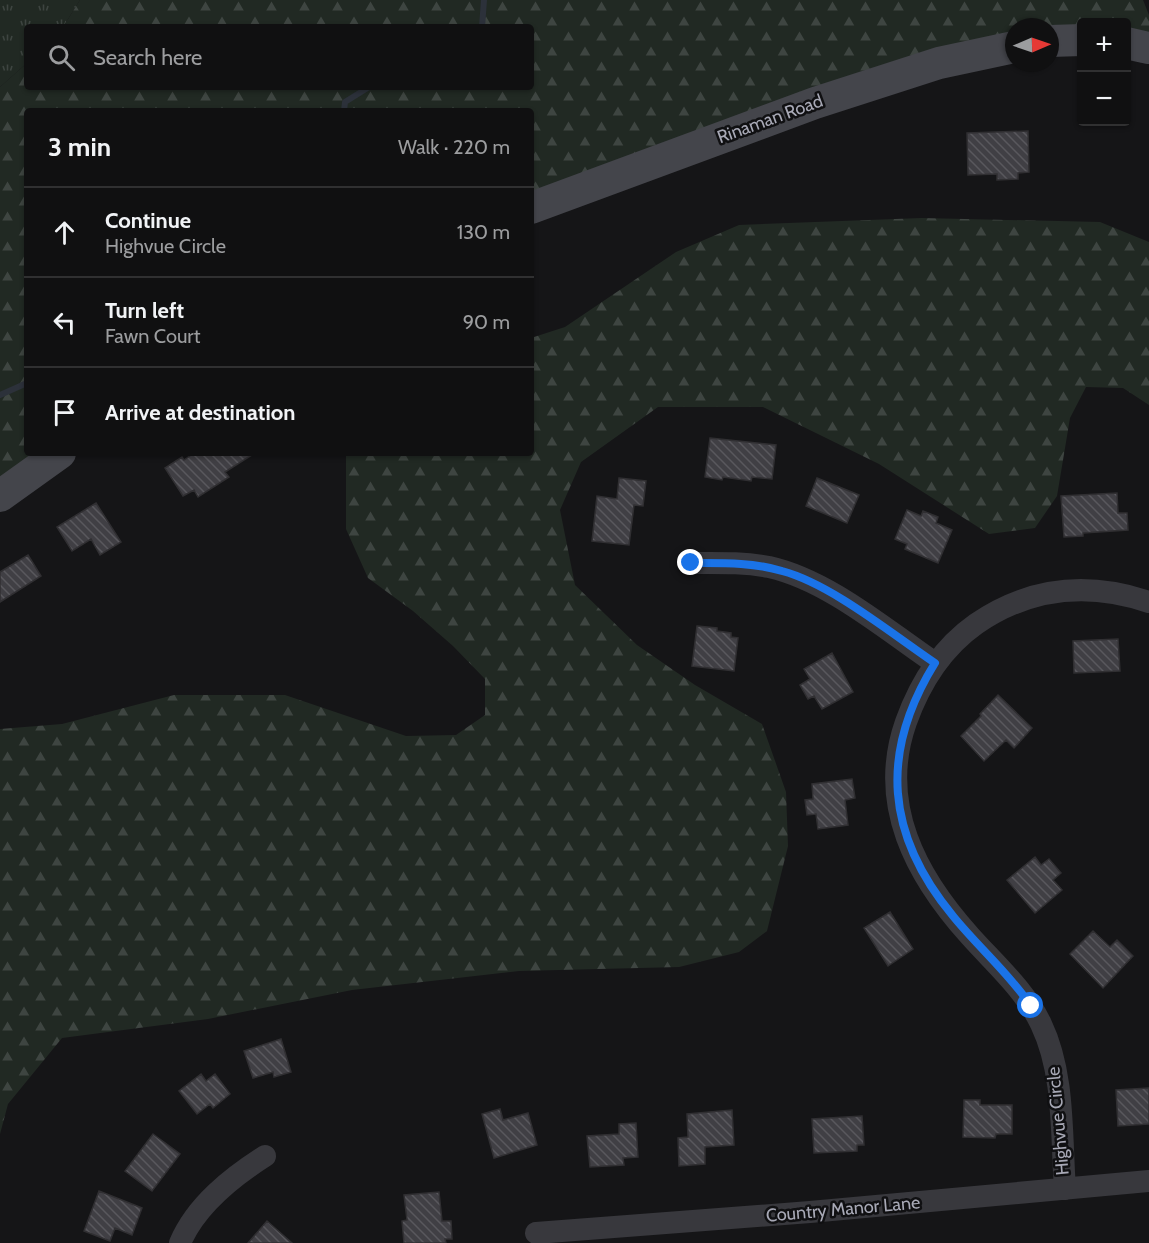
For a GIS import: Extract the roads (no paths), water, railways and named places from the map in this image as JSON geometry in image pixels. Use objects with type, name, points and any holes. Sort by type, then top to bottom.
[{"type":"street","points":[[1059,41],[1077,40]]},
{"type":"street","points":[[1131,44],[1149,48]]},
{"type":"street","name":"Rinaman Road","points":[[534,207],[815,103],[939,63],[1005,49]]},
{"type":"street","points":[[0,496],[56,456]]},
{"type":"street","points":[[691,563],[749,564],[798,576],[837,597],[935,663]]},
{"type":"street","name":"Highvue Circle","points":[[1065,1189],[1058,1084],[1051,1050],[1040,1022],[1024,996],[954,918],[931,888],[916,861],[904,827],[898,787],[899,746],[911,708],[935,663],[954,642],[976,624],[1011,603],[1038,594],[1065,591],[1119,594],[1149,602]]},
{"type":"street","points":[[180,1243],[204,1206],[233,1178],[265,1156]]},
{"type":"street","name":"Country Manor Lane","points":[[536,1233],[1149,1181]]},
{"type":"waterway","points":[[482,24],[484,0]]},
{"type":"waterway","points":[[344,108],[345,102],[364,90]]},
{"type":"waterway","points":[[0,395],[24,384]]}]
